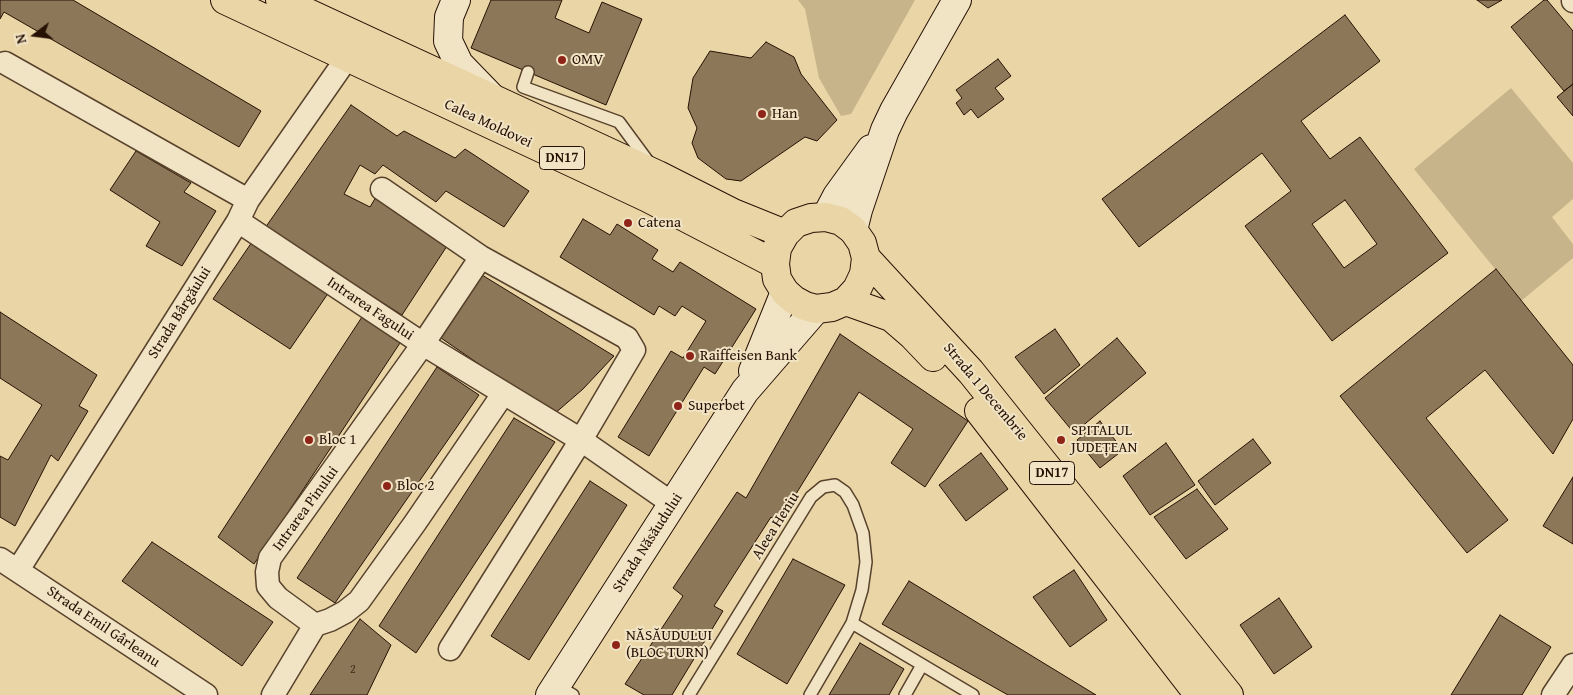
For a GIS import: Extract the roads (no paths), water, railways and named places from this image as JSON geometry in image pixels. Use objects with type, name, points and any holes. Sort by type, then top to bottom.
[{"type":"main road","name":"Calea Moldovei","points":[[226,0],[648,198],[775,264]]},
{"type":"main road","name":"Calea Moldovei","points":[[280,0],[658,175],[733,213],[785,234]]},
{"type":"main road","points":[[456,0],[449,17],[448,41],[458,64],[491,97]]},
{"type":"main road","points":[[866,258],[864,274],[857,290],[846,301],[832,307],[816,309],[794,300],[785,292],[778,279],[775,264],[777,248],[785,234],[796,224],[811,218],[826,217],[841,221],[853,230],[885,130],[902,96],[958,0]]},
{"type":"main road","points":[[826,217],[837,196],[885,130]]},
{"type":"main road","name":"DN17","points":[[853,230],[862,243],[866,258]]},
{"type":"main road","name":"Strada 1 Decembrie","points":[[866,258],[971,372],[1229,695]]},
{"type":"main road","name":"Strada Năsăudului","points":[[745,391],[785,292]]},
{"type":"main road","name":"Strada 1 Decembrie","points":[[846,301],[891,317],[897,321],[958,384],[1199,695]]},
{"type":"main road","name":"Strada Năsăudului","points":[[560,692],[673,504],[745,391],[816,309]]},
{"type":"street","name":"Strada Bârgăului","points":[[9,565],[238,221],[248,200],[347,58]]},
{"type":"street","points":[[5,63],[248,200]]},
{"type":"street","points":[[382,189],[481,257],[627,338],[634,350],[581,440],[450,649]]},
{"type":"street","name":"Intrarea Fagului","points":[[238,221],[423,344],[581,440],[673,504]]},
{"type":"street","points":[[423,344],[481,257]]},
{"type":"street","name":"Intrarea Pinului","points":[[315,625],[278,598],[268,586],[267,572],[270,558],[423,344]]},
{"type":"street","points":[[273,695],[315,625],[346,612],[359,601],[503,394]]},
{"type":"street","name":"Strada Emil Gârleanu","points":[[9,565],[206,695]]},
{"type":"street","points":[[1553,695],[1573,666]]},
{"type":"lane","points":[[528,72],[523,87],[619,122],[658,175]]},
{"type":"lane","name":"Aleea Heniu","points":[[689,695],[811,497],[823,487],[835,486],[844,492],[853,505],[863,533],[866,562],[862,590],[852,623],[810,695]]},
{"type":"lane","points":[[852,623],[973,695]]},
{"type":"lane","points":[[905,695],[922,665]]},
{"type":"place","name":"OMV","points":[[562,60]]},
{"type":"place","name":"Han","points":[[762,114]]},
{"type":"place","name":"Catena","points":[[628,223]]},
{"type":"place","name":"Raiffeisen Bank","points":[[690,356]]},
{"type":"place","name":"Superbet","points":[[678,406]]},
{"type":"place","name":"Bloc 1","points":[[309,440]]},
{"type":"place","name":"SPITALUL JUDEȚEAN","points":[[1061,440]]},
{"type":"place","name":"Bloc 2","points":[[387,486]]},
{"type":"place","name":"NĂSĂUDULUI (BLOC TURN)","points":[[616,645]]}]
